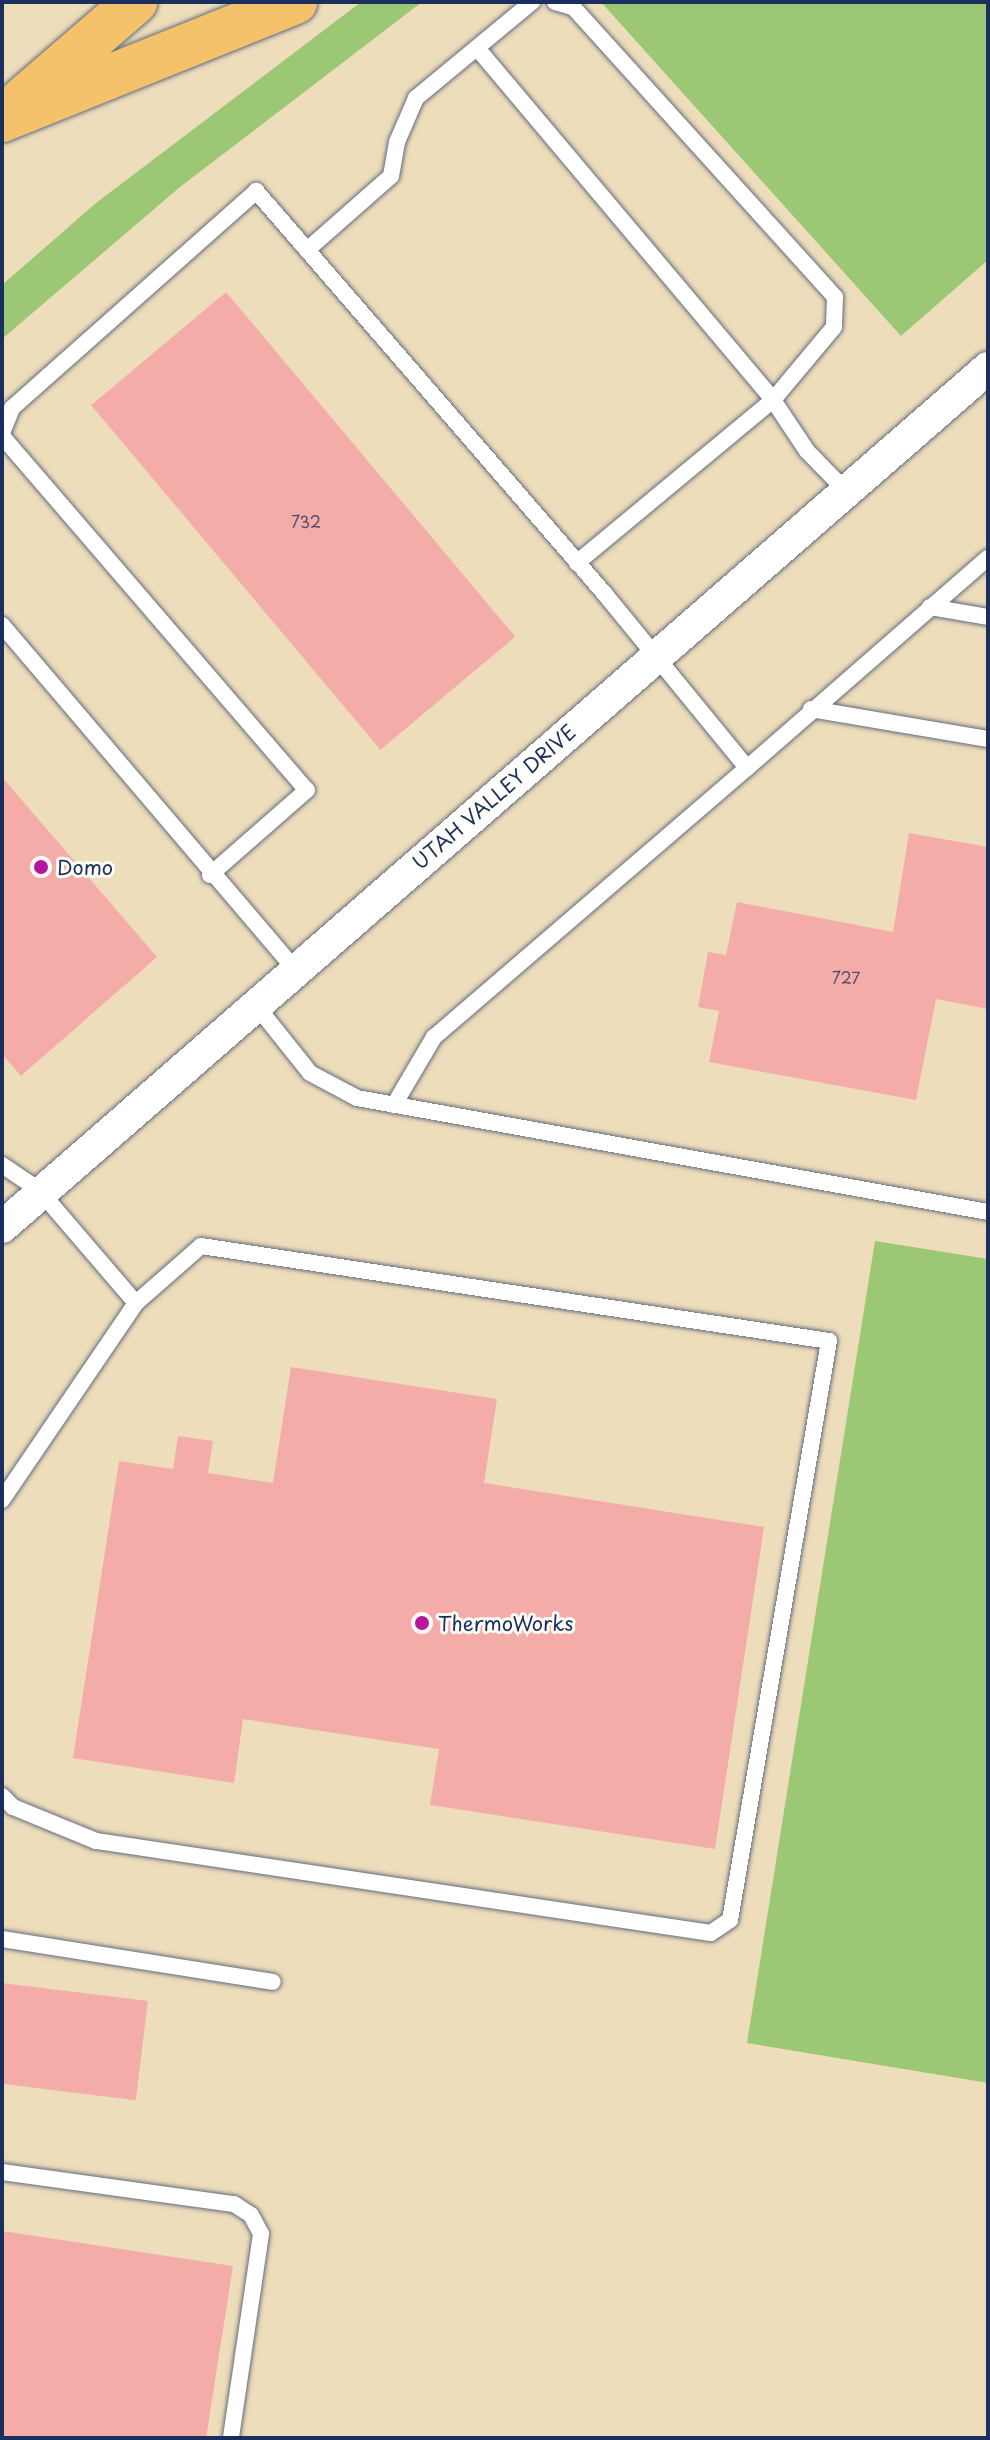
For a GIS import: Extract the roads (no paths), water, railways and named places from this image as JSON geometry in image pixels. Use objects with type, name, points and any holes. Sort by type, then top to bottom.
[{"type":"highway","points":[[2,119],[135,2]]},
{"type":"highway","points":[[2,119],[295,2]]},
{"type":"street","name":"UTAH VALLEY DRIVE","points":[[2,1227],[39,1190],[848,493],[988,368]]},
{"type":"lane","points":[[307,250],[391,176],[397,142],[416,98],[532,2]]},
{"type":"lane","points":[[555,2],[573,7],[835,297],[834,327],[773,400],[577,563]]},
{"type":"lane","points":[[477,48],[773,400],[807,451],[848,493]]},
{"type":"lane","points":[[210,875],[307,790],[2,434],[12,408],[256,191],[577,563],[747,768]]},
{"type":"lane","points":[[394,1105],[434,1037],[988,558]]},
{"type":"lane","points":[[930,607],[988,617]]},
{"type":"lane","points":[[2,625],[210,875],[295,969]]},
{"type":"lane","points":[[811,709],[988,739]]},
{"type":"lane","points":[[255,1004],[310,1073],[357,1098],[988,1212]]},
{"type":"lane","points":[[2,1165],[39,1190],[136,1303]]},
{"type":"lane","points":[[2,1500],[136,1303],[201,1246],[829,1341],[730,1920],[711,1933],[96,1841],[13,1807],[2,1796]]},
{"type":"lane","points":[[2,1939],[273,1982]]},
{"type":"lane","points":[[2,2172],[234,2204],[251,2215],[261,2234],[231,2438]]},
{"type":"place","name":"Domo","points":[[41,867]]},
{"type":"place","name":"ThermoWorks","points":[[422,1623]]}]
